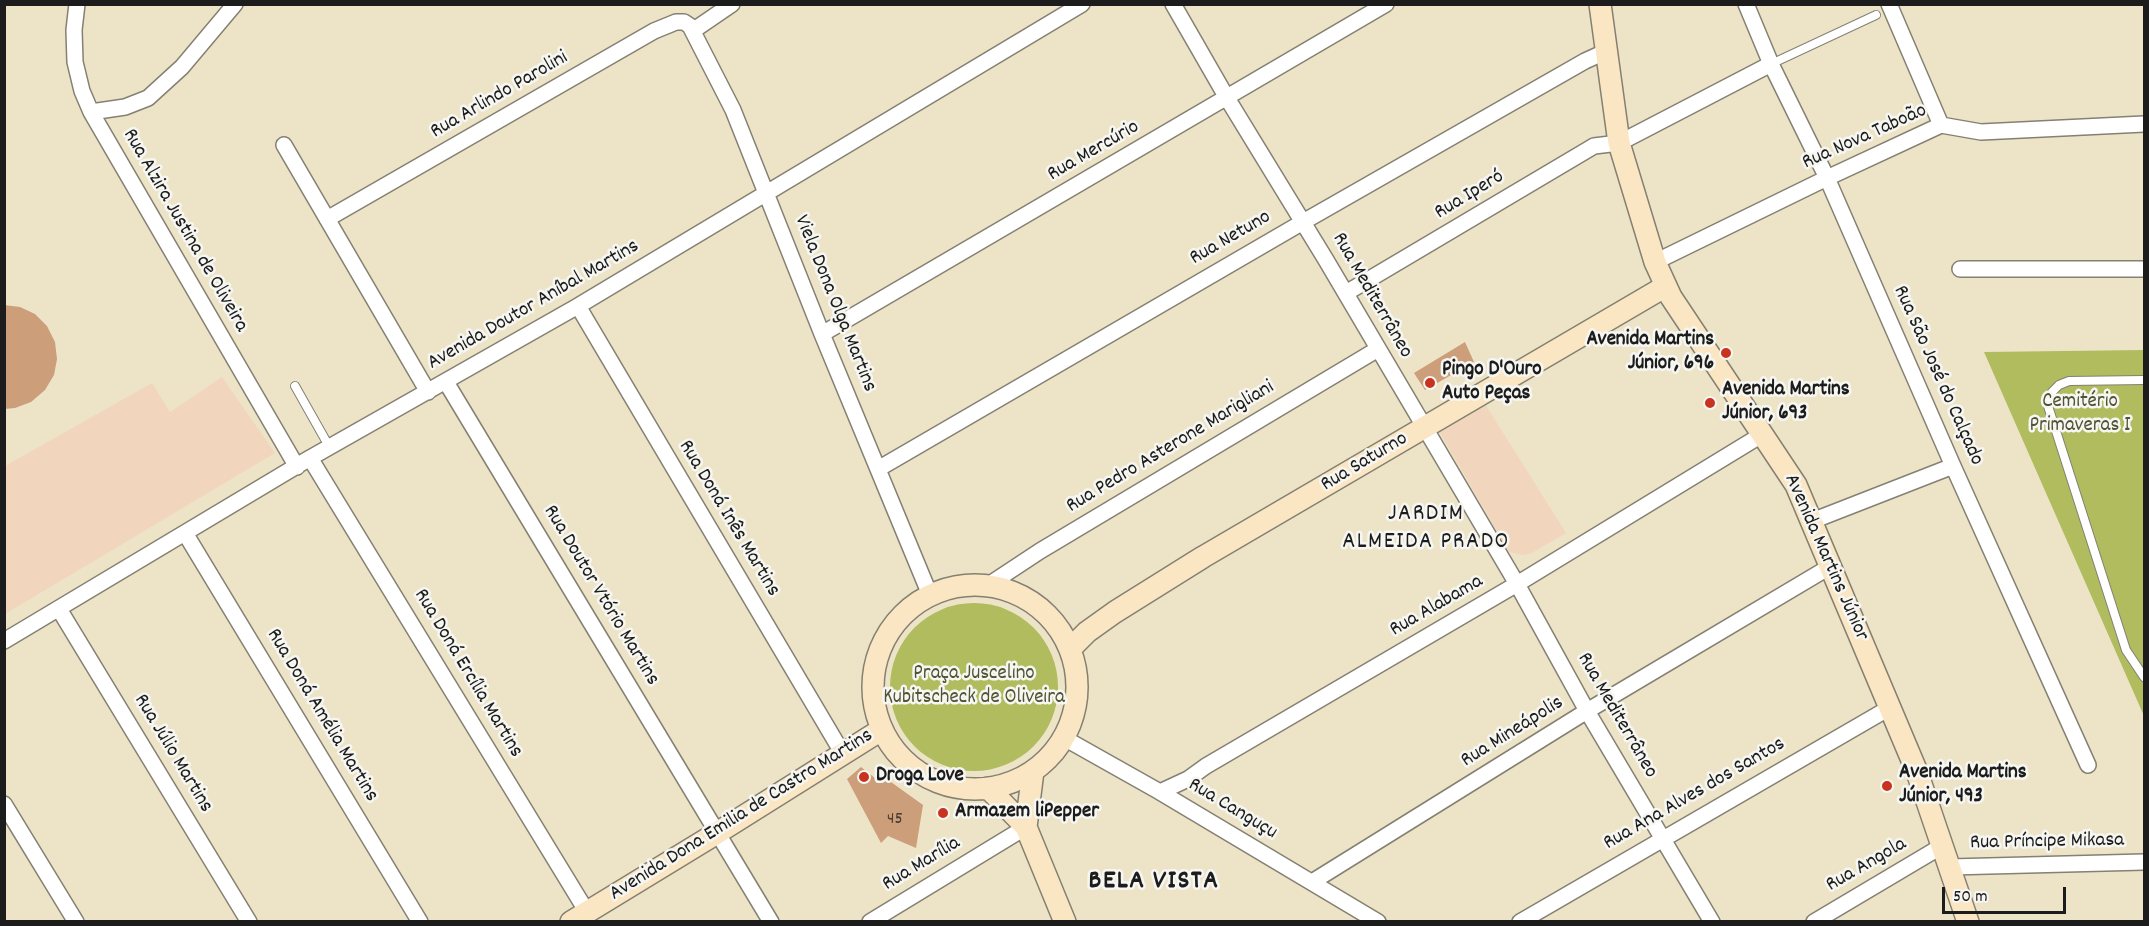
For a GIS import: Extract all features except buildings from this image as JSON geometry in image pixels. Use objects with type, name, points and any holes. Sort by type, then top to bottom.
[{"type":"street","name":"Rua Alzira Justina de Oliveira","points":[[77,4],[74,30],[75,62],[82,91],[91,112],[297,467]]},
{"type":"street","points":[[91,112],[125,107],[148,98],[182,67],[235,4]]},
{"type":"street","points":[[694,30],[732,4]]},
{"type":"street","name":"Avenida Doutor Aníbal Martins","points":[[4,641],[310,458],[578,306],[1082,4]]},
{"type":"street","name":"Rua Mediterrâneo","points":[[1173,4],[1227,98],[1346,293],[1517,584],[1587,711],[1712,921]]},
{"type":"street","name":"Rua Mercúrio","points":[[822,334],[1386,4]]},
{"type":"street","name":"Avenida Martins Júnior","points":[[1600,4],[1619,143],[1655,262],[1671,297],[1796,485],[1917,772],[1968,921]]},
{"type":"street","name":"Rua São José do Calçado","points":[[1746,4],[1771,64],[1827,178],[1953,466],[2088,765]]},
{"type":"street","points":[[1896,8],[1941,125]]},
{"type":"street","name":"Rua Arlindo Parolini","points":[[327,219],[660,28],[675,22],[684,22],[694,30]]},
{"type":"street","name":"Viela Dona Olga Martins","points":[[694,30],[733,110],[822,334],[930,595]]},
{"type":"street","name":"Rua Netuno","points":[[878,469],[1303,222],[1585,61],[1607,51]]},
{"type":"street","name":"Rua Iperó","points":[[1346,293],[1594,146],[1619,143],[1771,64]]},
{"type":"street","name":"Rua Nova Taboão","points":[[1655,262],[1941,125],[1981,132],[2145,124]]},
{"type":"street","points":[[284,145],[428,392]]},
{"type":"street","points":[[1960,269],[2145,269]]},
{"type":"street","name":"Rua Saturno","points":[[1070,649],[1087,632],[1115,612],[1203,557],[1666,286]]},
{"type":"street","name":"Rua Doná Inês Martins","points":[[578,306],[843,753]]},
{"type":"street","name":"Rua Pedro Asterone Marigliani","points":[[987,586],[1040,551],[1378,348]]},
{"type":"street","name":"Rua Doutor Vtório Martins","points":[[446,382],[771,921]]},
{"type":"street","name":"Rua Alabama","points":[[1160,792],[1188,778],[1517,584],[1763,434]]},
{"type":"street","name":"Rua Doná Ercília Martins","points":[[310,458],[579,917]]},
{"type":"street","points":[[1812,521],[1953,466]]},
{"type":"street","name":"Rua Doná Amélia Martins","points":[[185,533],[420,921]]},
{"type":"street","name":"Rua Mineápolis","points":[[1312,882],[1587,711],[1831,566]]},
{"type":"street","points":[[958,586],[987,586],[1017,594],[1037,606],[1054,622],[1070,649],[1077,679],[1075,709],[1064,738],[1050,756],[1033,771],[1004,785],[988,788],[956,788],[926,777],[901,758],[881,730],[872,698],[872,680],[881,646],[901,616],[914,604],[930,595],[958,586]]},
{"type":"street","name":"Rua Júlio Martins","points":[[59,609],[249,921]]},
{"type":"street","name":"Rua Ana Alves dos Santos","points":[[1520,921],[1891,707]]},
{"type":"street","name":"Avenida Dona Emilia de Castro Martins","points":[[579,917],[881,730]]},
{"type":"street","name":"Rua Canguçu","points":[[1064,738],[1378,921]]},
{"type":"street","points":[[1026,827],[1033,771]]},
{"type":"street","points":[[988,788],[1026,827],[1065,921]]},
{"type":"street","points":[[4,804],[76,921]]},
{"type":"street","name":"Rua Marília","points":[[870,921],[1026,827]]},
{"type":"street","name":"Rua Angola","points":[[1814,921],[1942,846]]},
{"type":"street","name":"Rua Príncipe Mikasa","points":[[1950,867],[2145,862]]},
{"type":"lane","points":[[1771,64],[1876,15]]},
{"type":"lane","points":[[2145,380],[2069,381],[2059,385],[2052,392],[2048,406],[2126,650],[2145,677]]},
{"type":"lane","points":[[296,386],[330,448]]},
{"type":"shaded area","points":[[222,377],[275,453],[5,614],[5,466],[152,383],[170,412]]},
{"type":"shaded area","points":[[1485,404],[1566,533],[1532,553],[1523,555],[1509,552],[1439,431]]},
{"type":"green space","name":"Cemitério Primaveras I","points":[[2144,350],[2144,716],[1984,352]]},
{"type":"green space","name":"Praça Juscelino Kubitscheck de Oliveira","points":[[974,603],[1006,610],[1020,617],[1033,628],[1044,641],[1051,655],[1058,687],[1051,719],[1044,733],[1033,746],[1020,757],[1006,764],[974,771],[942,764],[928,757],[915,746],[904,733],[897,719],[890,687],[897,655],[904,641],[915,628],[928,617],[942,610]]},
{"type":"place","name":"Avenida Martins Júnior, 696","points":[[1726,353]]},
{"type":"place","name":"Pingo D'Ouro Auto Peças","points":[[1430,383]]},
{"type":"place","name":"Avenida Martins Júnior, 693","points":[[1710,403]]},
{"type":"place","name":"Droga Love","points":[[864,777]]},
{"type":"place","name":"Avenida Martins Júnior, 493","points":[[1887,786]]},
{"type":"place","name":"Armazem liPepper","points":[[943,813]]},
{"type":"district","name":"JARDIM ALMEIDA PRADO","points":[[1426,530]]},
{"type":"district","name":"BELA VISTA","points":[[1154,883]]}]
